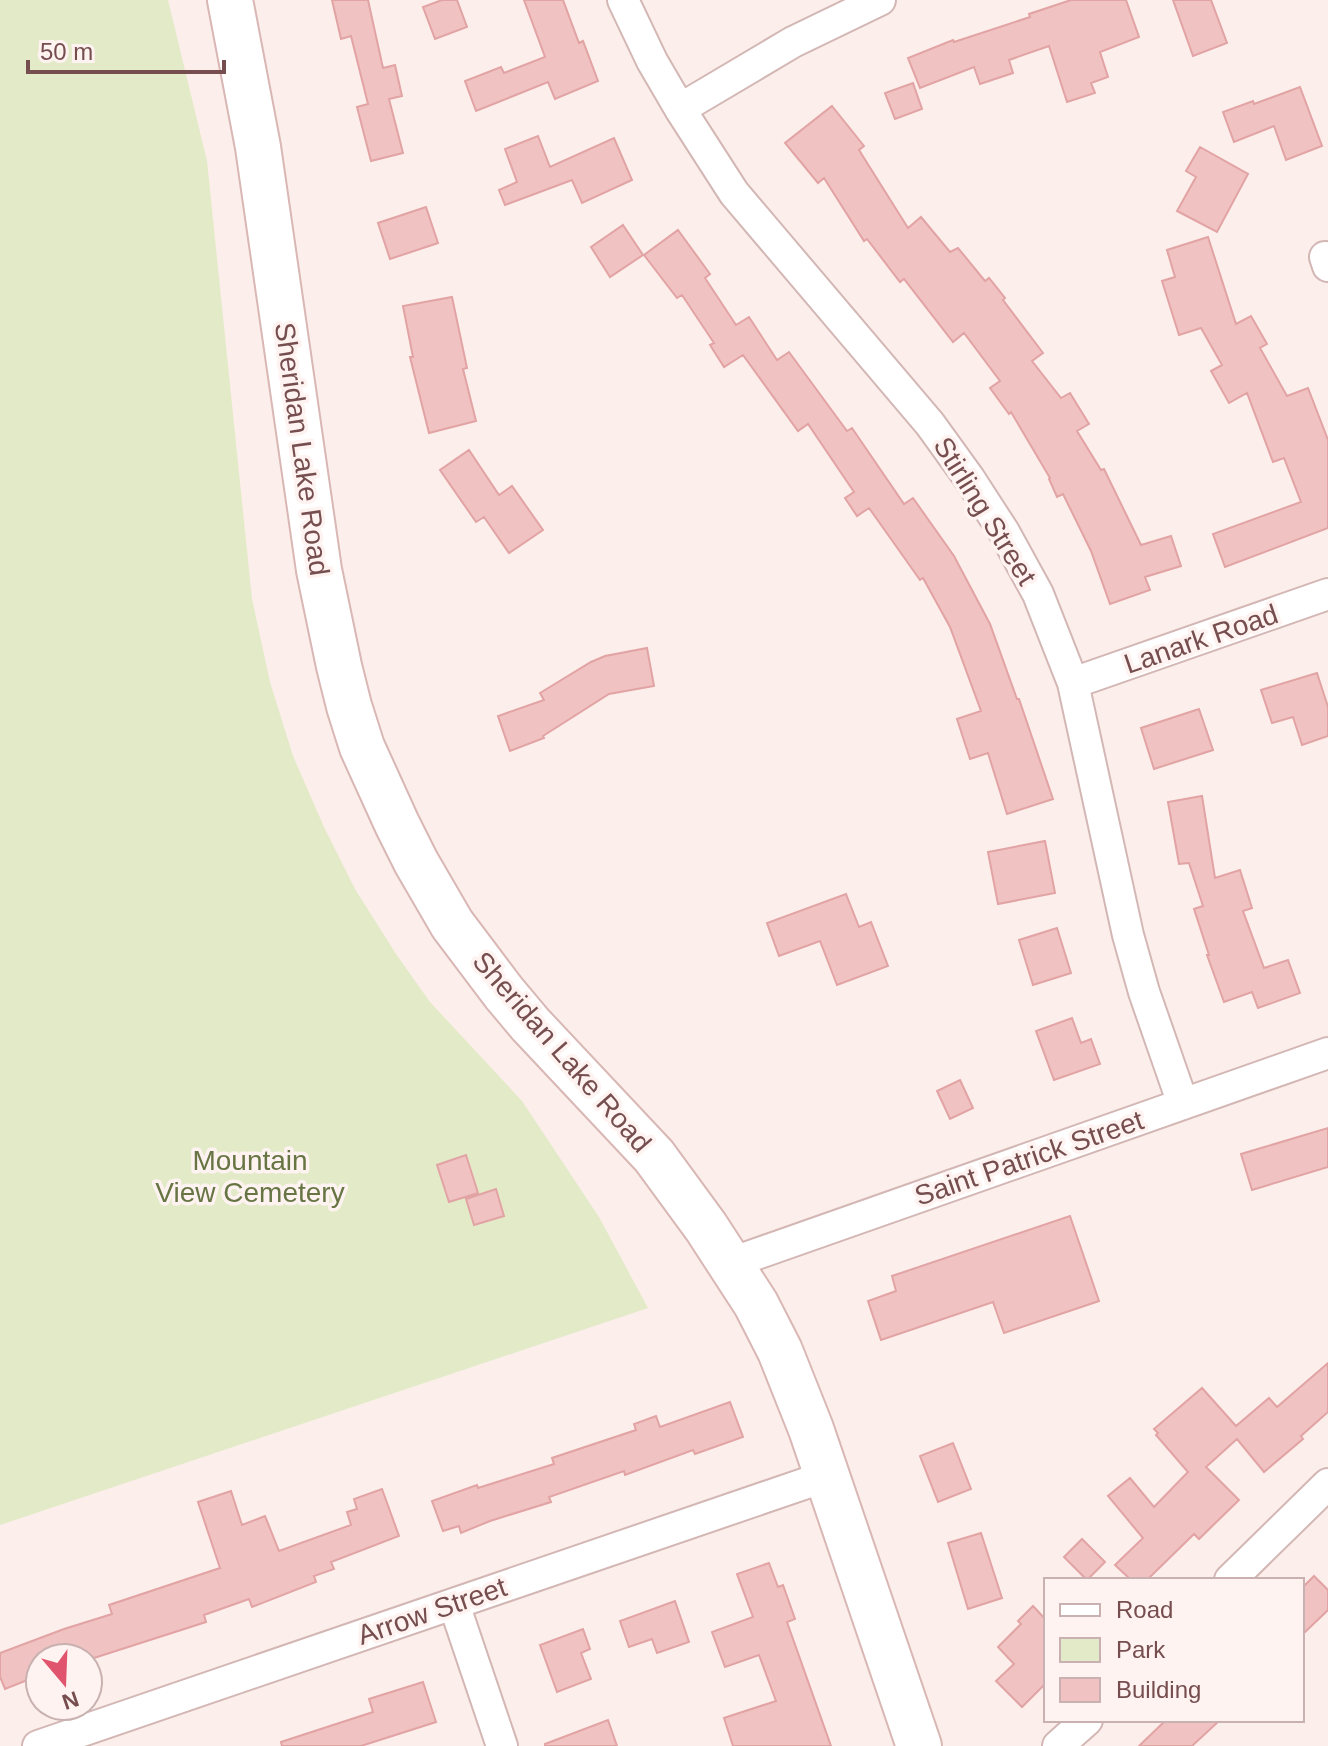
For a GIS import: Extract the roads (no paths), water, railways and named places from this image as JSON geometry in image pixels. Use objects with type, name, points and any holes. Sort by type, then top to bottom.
[{"type":"main road","name":"Sheridan Lake Road","points":[[230,0],[258,147],[317,556],[339,666],[362,747],[416,862],[452,924],[530,1024],[654,1156],[731,1263],[756,1304],[780,1351],[811,1429],[919,1746]]},
{"type":"street","name":"Stirling Street","points":[[623,0],[652,61],[734,193],[930,424],[1004,532],[1038,594],[1073,683],[1128,935],[1144,992],[1183,1104]]},
{"type":"street","points":[[680,109],[793,42],[880,0]]},
{"type":"street","name":"Lanark Road","points":[[1073,683],[1328,594]]},
{"type":"street","name":"Saint Patrick Street","points":[[731,1263],[1328,1053]]},
{"type":"street","name":"Arrow Street","points":[[38,1746],[106,1735],[454,1604],[827,1476]]},
{"type":"street","points":[[1232,1578],[1328,1484]]},
{"type":"street","points":[[454,1604],[502,1746]]},
{"type":"street","points":[[1058,1746],[1085,1722]]},
{"type":"park label","name":"Mountain View Cemetery","points":[[250,1176]]}]
